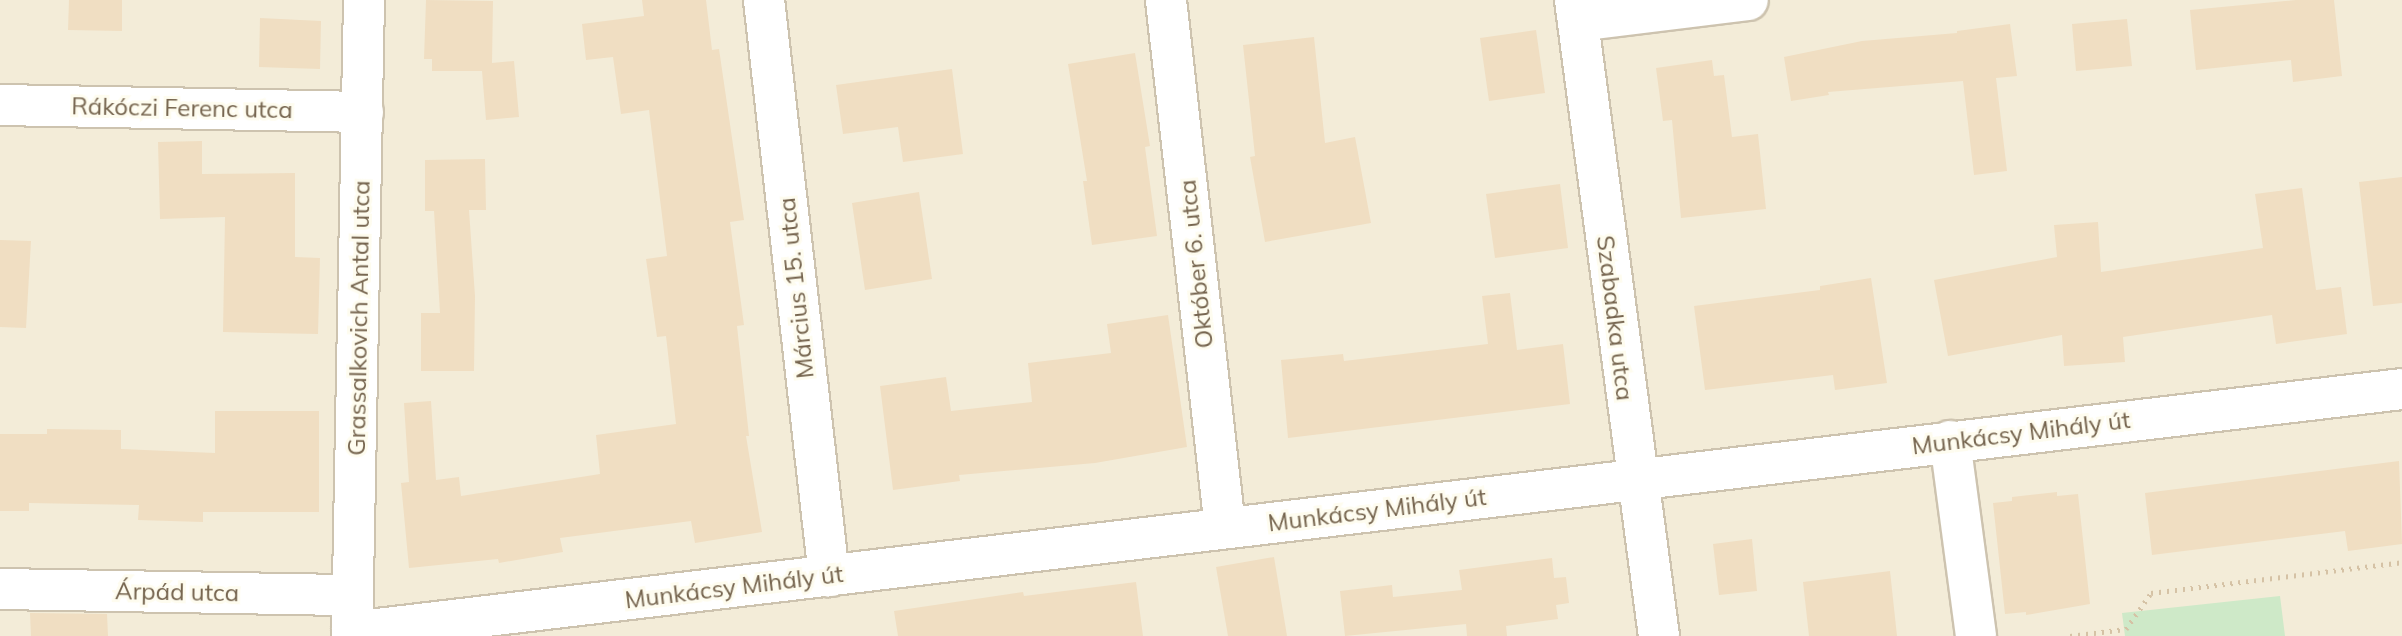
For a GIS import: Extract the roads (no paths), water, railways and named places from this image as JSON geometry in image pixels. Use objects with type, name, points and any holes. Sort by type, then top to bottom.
[{"type":"street","name":"Grassalkovich Antal utca","points":[[353,621],[364,0]]},
{"type":"street","name":"Március 15. utca","points":[[764,0],[829,576]]},
{"type":"street","name":"Október 6. utca","points":[[1166,0],[1225,528]]},
{"type":"street","points":[[1576,10],[1748,0]]},
{"type":"street","name":"Szabadka utca","points":[[1576,10],[1635,478],[1659,636]]},
{"type":"street","name":"Rákóczi Ferenc utca","points":[[0,105],[363,112]]},
{"type":"street","name":"Munkácsy Mihály út","points":[[353,621],[829,576],[2402,389]]},
{"type":"street","points":[[1950,441],[1976,636]]},
{"type":"street","name":"Árpád utca","points":[[0,589],[353,621]]}]
